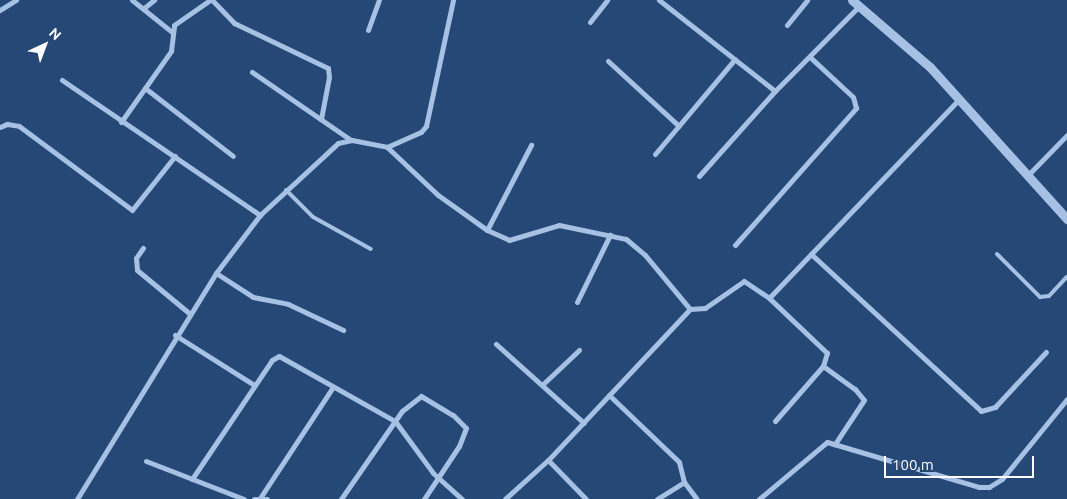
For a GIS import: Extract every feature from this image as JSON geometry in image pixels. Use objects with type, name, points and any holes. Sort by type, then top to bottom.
[{"type":"street","points":[[0,10],[16,0]]},
{"type":"street","points":[[132,0],[172,32]]},
{"type":"street","points":[[144,8],[154,0]]},
{"type":"street","points":[[121,122],[172,51],[172,32],[178,21],[211,0],[234,24],[328,68],[329,77],[321,119]]},
{"type":"street","points":[[368,30],[378,0]]},
{"type":"street","points":[[387,147],[421,132],[426,126],[453,0]]},
{"type":"street","points":[[590,22],[607,0]]},
{"type":"street","points":[[659,0],[775,91]]},
{"type":"street","points":[[788,24],[808,0]]},
{"type":"street","points":[[852,0],[930,67],[1067,219]]},
{"type":"street","points":[[699,176],[775,91],[859,6]]},
{"type":"street","points":[[735,245],[856,108],[853,97],[810,57]]},
{"type":"street","points":[[655,154],[735,59]]},
{"type":"street","points":[[608,61],[679,126]]},
{"type":"street","points":[[252,72],[352,140]]},
{"type":"street","points":[[62,80],[260,215]]},
{"type":"street","points":[[146,88],[233,156]]},
{"type":"street","points":[[769,298],[958,100]]},
{"type":"street","points":[[0,127],[7,124],[20,126],[132,210],[176,156]]},
{"type":"street","points":[[1027,176],[1067,135]]},
{"type":"street","points":[[77,499],[175,335],[216,272],[260,215],[330,148],[343,141],[352,140],[387,147],[438,195],[487,230],[509,240],[559,225],[610,235],[636,247],[690,310]]},
{"type":"street","points":[[487,230],[531,145]]},
{"type":"street","points":[[577,302],[610,235]]},
{"type":"street","points":[[143,248],[136,258],[137,270],[190,313]]},
{"type":"street","points":[[811,254],[981,411],[995,407],[1046,352]]},
{"type":"street","points":[[216,272],[253,297],[288,304],[342,330]]},
{"type":"street","points":[[505,499],[548,460],[690,310],[705,308],[744,281],[769,298],[825,350],[826,359],[823,366],[775,421]]},
{"type":"street","points":[[175,335],[254,385]]},
{"type":"street","points":[[496,344],[584,423]]},
{"type":"street","points":[[542,386],[578,350]]},
{"type":"street","points":[[192,479],[254,385],[272,360],[279,356],[395,421],[438,478],[462,499]]},
{"type":"street","points":[[823,366],[855,389],[864,400],[835,444]]},
{"type":"street","points":[[260,498],[333,387]]},
{"type":"street","points":[[609,395],[679,462],[684,482],[697,499]]},
{"type":"street","points":[[341,499],[395,421],[421,396],[427,397],[461,422],[466,435],[424,499]]},
{"type":"street","points":[[759,499],[821,444],[835,444],[979,488],[989,487],[1002,479],[1067,399]]},
{"type":"street","points":[[548,460],[586,499]]},
{"type":"street","points":[[146,461],[244,499]]},
{"type":"street","points":[[657,499],[684,482]]},
{"type":"street","points":[[254,499],[267,499]]},
{"type":"lane","points":[[286,190],[326,226],[371,249]]},
{"type":"lane","points":[[997,254],[1040,297],[1049,296],[1067,278]]}]
